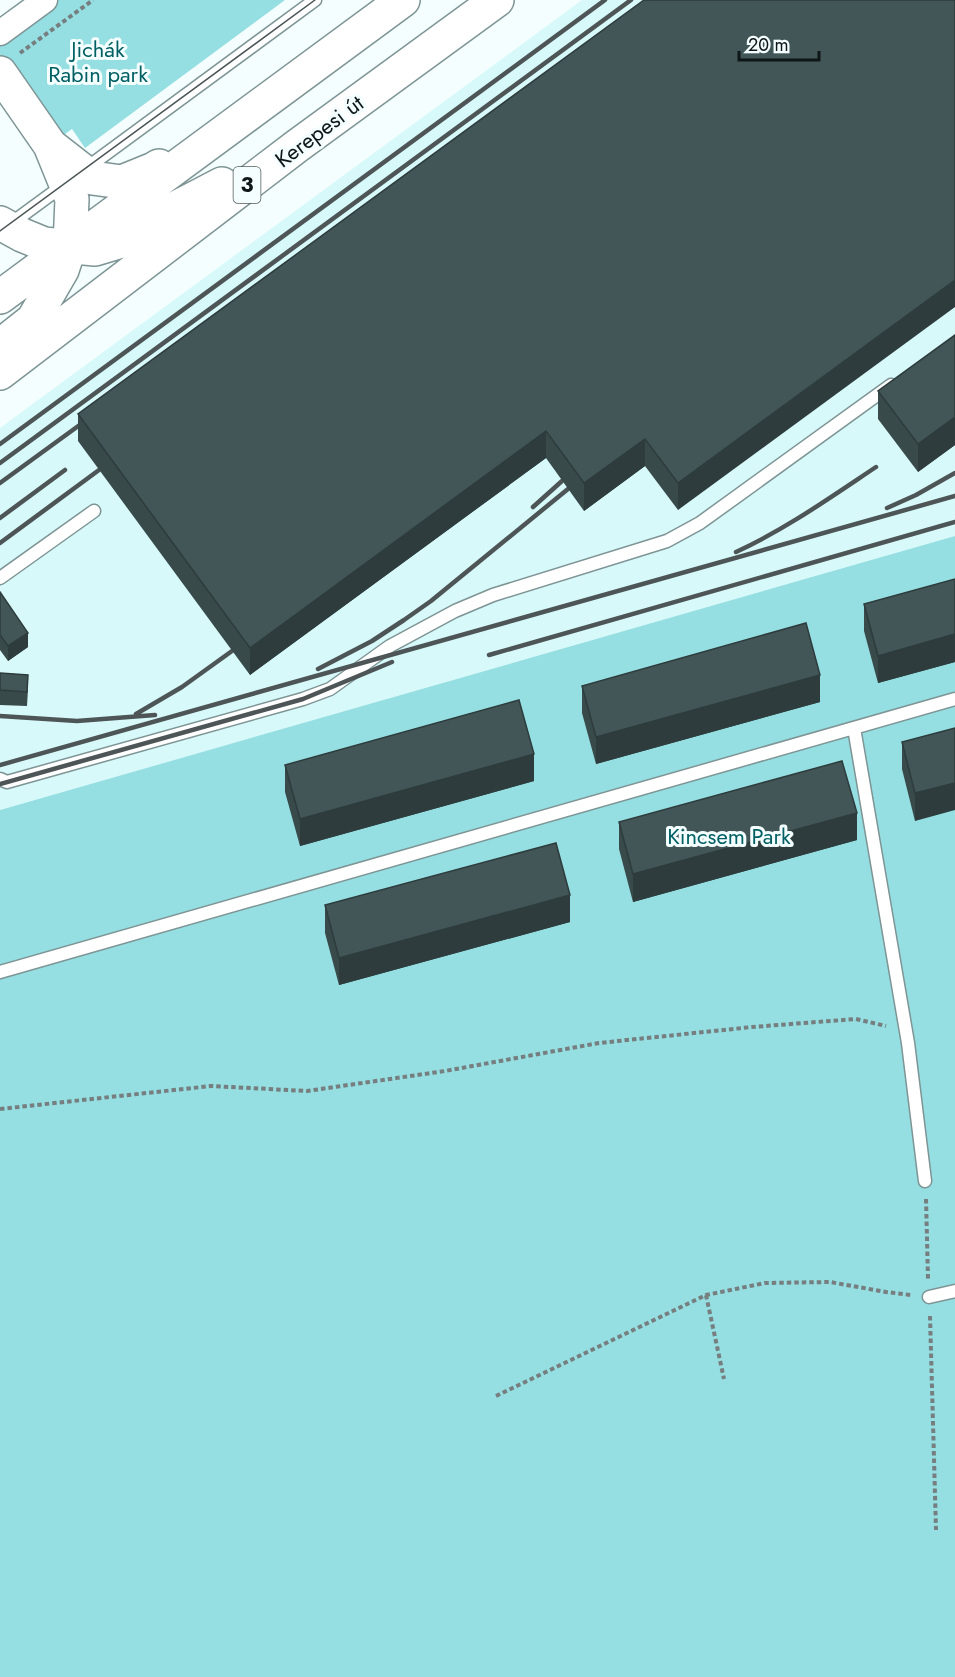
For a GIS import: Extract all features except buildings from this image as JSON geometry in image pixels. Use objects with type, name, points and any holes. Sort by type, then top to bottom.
[{"type":"main road","points":[[0,297],[403,0]]},
{"type":"main road","name":"Kerepesi út","points":[[0,373],[297,146],[497,0]]},
{"type":"main road","points":[[0,345],[33,320],[62,270],[70,246],[74,177],[50,145],[9,64]]},
{"type":"main road","points":[[2,227],[44,244],[96,249],[125,240],[176,208],[297,146]]},
{"type":"main road","points":[[74,177],[122,182],[154,170],[165,161],[195,152]]},
{"type":"street","points":[[0,33],[45,0]]},
{"type":"lane","points":[[2,227],[315,0]]},
{"type":"lane","points":[[0,779],[7,782],[303,699],[330,689],[390,646],[455,611],[493,595],[667,542],[700,523],[898,380]]},
{"type":"lane","points":[[0,578],[94,511]]},
{"type":"lane","points":[[0,972],[955,699]]},
{"type":"lane","points":[[854,728],[906,1032],[926,1181]]},
{"type":"lane","points":[[928,1297],[955,1291]]},
{"type":"path","points":[[9,64],[93,0]]},
{"type":"path","points":[[0,1109],[211,1086],[307,1091],[446,1071],[599,1043],[764,1026],[855,1019],[906,1032]]},
{"type":"path","points":[[926,1181],[936,1530]]},
{"type":"path","points":[[496,1396],[706,1295],[765,1283],[830,1282],[928,1297]]},
{"type":"path","points":[[706,1295],[724,1379]]},
{"type":"shaded area","points":[[582,0],[955,0],[955,536],[0,810],[0,428]]},
{"type":"green space","name":"Jichák Rabin park","points":[[43,0],[285,0],[85,148],[72,129],[50,145],[0,86],[0,32]]},
{"type":"green space","name":"Kincsem Park","points":[[955,536],[955,1677],[0,1677],[0,810]]},
{"type":"tram line","points":[[0,231],[315,0]]},
{"type":"railway","points":[[0,444],[605,0]]},
{"type":"railway","points":[[0,463],[631,0]]},
{"type":"railway","points":[[0,483],[92,416]]},
{"type":"railway","points":[[736,552],[790,523],[876,467]]},
{"type":"railway","points":[[0,518],[65,470]]},
{"type":"railway","points":[[0,543],[99,470]]},
{"type":"railway","points":[[887,508],[955,473]]},
{"type":"railway","points":[[533,507],[562,481]]},
{"type":"railway","points":[[318,669],[372,641],[431,601],[568,489]]},
{"type":"railway","points":[[0,765],[955,496]]},
{"type":"railway","points":[[489,655],[955,522]]},
{"type":"railway","points":[[136,714],[182,687],[232,651]]},
{"type":"railway","points":[[0,784],[303,699],[392,662]]},
{"type":"railway","points":[[0,716],[77,721],[155,715]]}]
